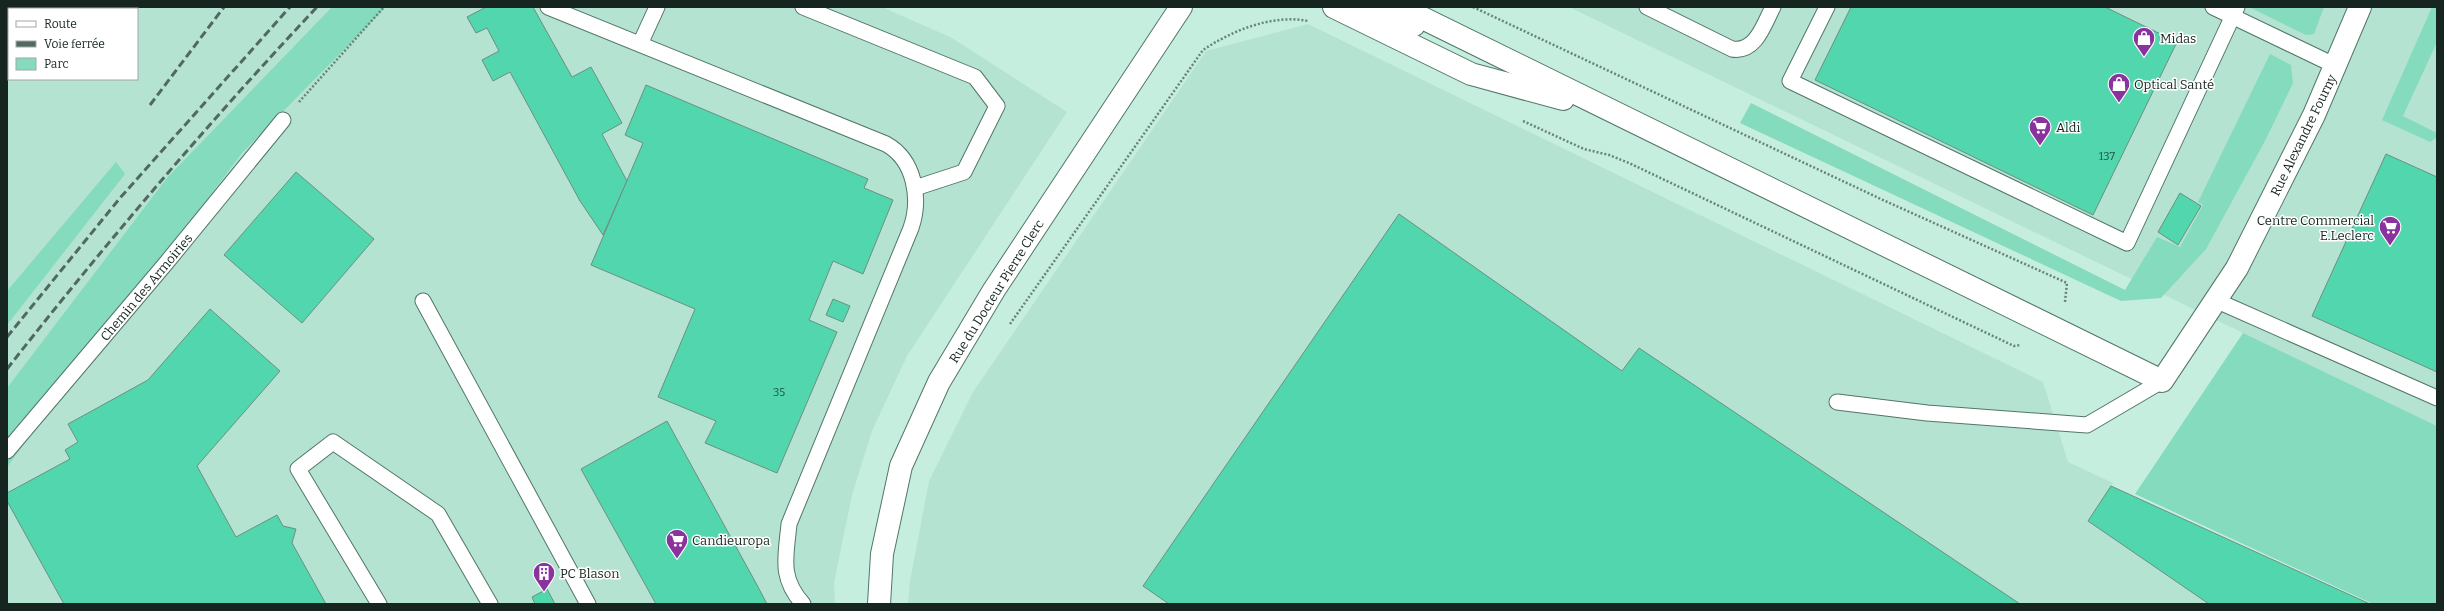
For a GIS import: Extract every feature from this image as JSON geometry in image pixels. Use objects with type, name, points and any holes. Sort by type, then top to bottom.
[{"type":"main road","name":"Rue du Docteur Pierre Clerc","points":[[879,604],[882,554],[901,466],[939,382],[994,290],[1181,7]]},
{"type":"main road","points":[[1334,7],[1398,20],[1500,57]]},
{"type":"main road","points":[[1400,7],[2063,331],[2162,381]]},
{"type":"main road","name":"Rue Alexandre Fourny","points":[[2162,381],[2237,268],[2336,66],[2360,7]]},
{"type":"main road","points":[[1365,13],[1471,74],[1615,113]]},
{"type":"lane","points":[[548,7],[886,144],[901,156],[915,188],[916,201],[911,228],[789,524],[784,571],[794,595],[803,604]]},
{"type":"lane","points":[[640,44],[657,7]]},
{"type":"lane","points":[[804,7],[976,77],[997,106],[964,172],[915,188]]},
{"type":"lane","points":[[1648,7],[1732,49],[1739,50],[1753,43],[1773,7]]},
{"type":"lane","points":[[1827,7],[1790,81],[2126,243],[2234,12]]},
{"type":"lane","points":[[2213,7],[2234,12],[2336,66]]},
{"type":"lane","name":"Chemin des Armoiries","points":[[7,451],[167,262],[283,120]]},
{"type":"lane","points":[[2216,300],[2437,398]]},
{"type":"lane","points":[[423,301],[588,604]]},
{"type":"lane","points":[[1837,402],[1928,413],[2087,425],[2162,381]]},
{"type":"lane","points":[[379,604],[298,469],[333,442],[438,514],[490,604]]},
{"type":"path","points":[[283,120],[384,7]]},
{"type":"path","points":[[1473,7],[1883,200],[2067,283],[2063,331],[2014,346],[1629,163],[1609,155],[1584,149],[1520,119]]},
{"type":"path","points":[[1009,326],[1203,50],[1229,35],[1277,20],[1298,19],[1314,22]]},
{"type":"shaded area","points":[[7,7],[882,7],[952,38],[1067,112],[907,356],[872,431],[852,495],[834,583],[835,604],[7,604]]},
{"type":"shaded area","points":[[1569,7],[2437,7],[2437,426],[2243,333]]},
{"type":"shaded area","points":[[1308,24],[2043,382],[2068,462],[2113,483],[2088,521],[2209,604],[908,604],[910,581],[929,481],[973,392],[1206,51]]},
{"type":"green space","points":[[332,7],[386,7],[242,153],[7,467],[7,388],[167,178]]},
{"type":"green space","points":[[2249,7],[2324,7],[2314,34],[2306,35]]},
{"type":"green space","points":[[2432,7],[2437,7],[2437,42],[2403,116],[2437,133],[2436,138],[2430,142],[2382,120]]},
{"type":"green space","points":[[2270,54],[2291,65],[2293,83],[2266,139],[2206,249],[2161,298],[2121,301],[1740,123],[1751,103],[2125,290],[2157,237],[2180,247],[2203,205],[2198,202]]},
{"type":"green space","points":[[116,162],[125,174],[7,325],[7,291]]},
{"type":"green space","points":[[2243,333],[2437,426],[2437,604],[2373,604],[2135,494]]},
{"type":"building","points":[[486,7],[533,7],[572,77],[591,67],[622,123],[602,134],[627,181],[603,235],[580,201],[510,72],[493,81],[482,60],[499,51],[487,28],[476,33],[467,17]]},
{"type":"building","name":"Aldi","points":[[1851,7],[2105,7],[2177,42],[2093,215],[1815,80]]},
{"type":"building","points":[[646,85],[868,179],[864,188],[893,200],[863,274],[833,261],[809,320],[837,332],[777,473],[705,443],[716,421],[658,397],[695,309],[591,265],[643,143],[625,135]]},
{"type":"building","name":"Centre Commercial E.Leclerc","points":[[2386,154],[2437,177],[2437,372],[2312,316]]},
{"type":"building","points":[[296,172],[374,239],[302,323],[224,255]]},
{"type":"building","points":[[2180,193],[2201,206],[2178,245],[2158,232]]},
{"type":"building","points":[[1399,214],[1622,371],[1639,348],[2020,604],[1169,604],[1143,586]]},
{"type":"building","points":[[833,299],[850,306],[843,322],[826,315]]},
{"type":"building","points":[[210,309],[280,371],[197,466],[236,537],[277,515],[283,526],[296,529],[292,543],[326,604],[64,604],[7,501],[7,493],[70,459],[65,450],[78,442],[68,424],[148,380]]},
{"type":"building","points":[[667,421],[767,604],[656,604],[581,469]]},
{"type":"building","points":[[2111,486],[2370,604],[2209,604],[2088,521]]},
{"type":"building","name":"PC Blason","points":[[547,589],[555,604],[535,604],[532,597]]},
{"type":"railway","points":[[150,105],[224,7]]},
{"type":"railway","points":[[7,337],[120,198],[290,7]]},
{"type":"railway","points":[[7,369],[119,230],[236,95],[317,7]]},
{"type":"place","name":"Midas","points":[[2144,58]]},
{"type":"place","name":"Optical Santé","points":[[2119,104]]},
{"type":"place","name":"Aldi","points":[[2040,146]]},
{"type":"place","name":"Centre Commercial E.Leclerc","points":[[2390,246]]},
{"type":"place","name":"Candieuropa","points":[[677,560]]},
{"type":"place","name":"PC Blason","points":[[544,592]]}]
